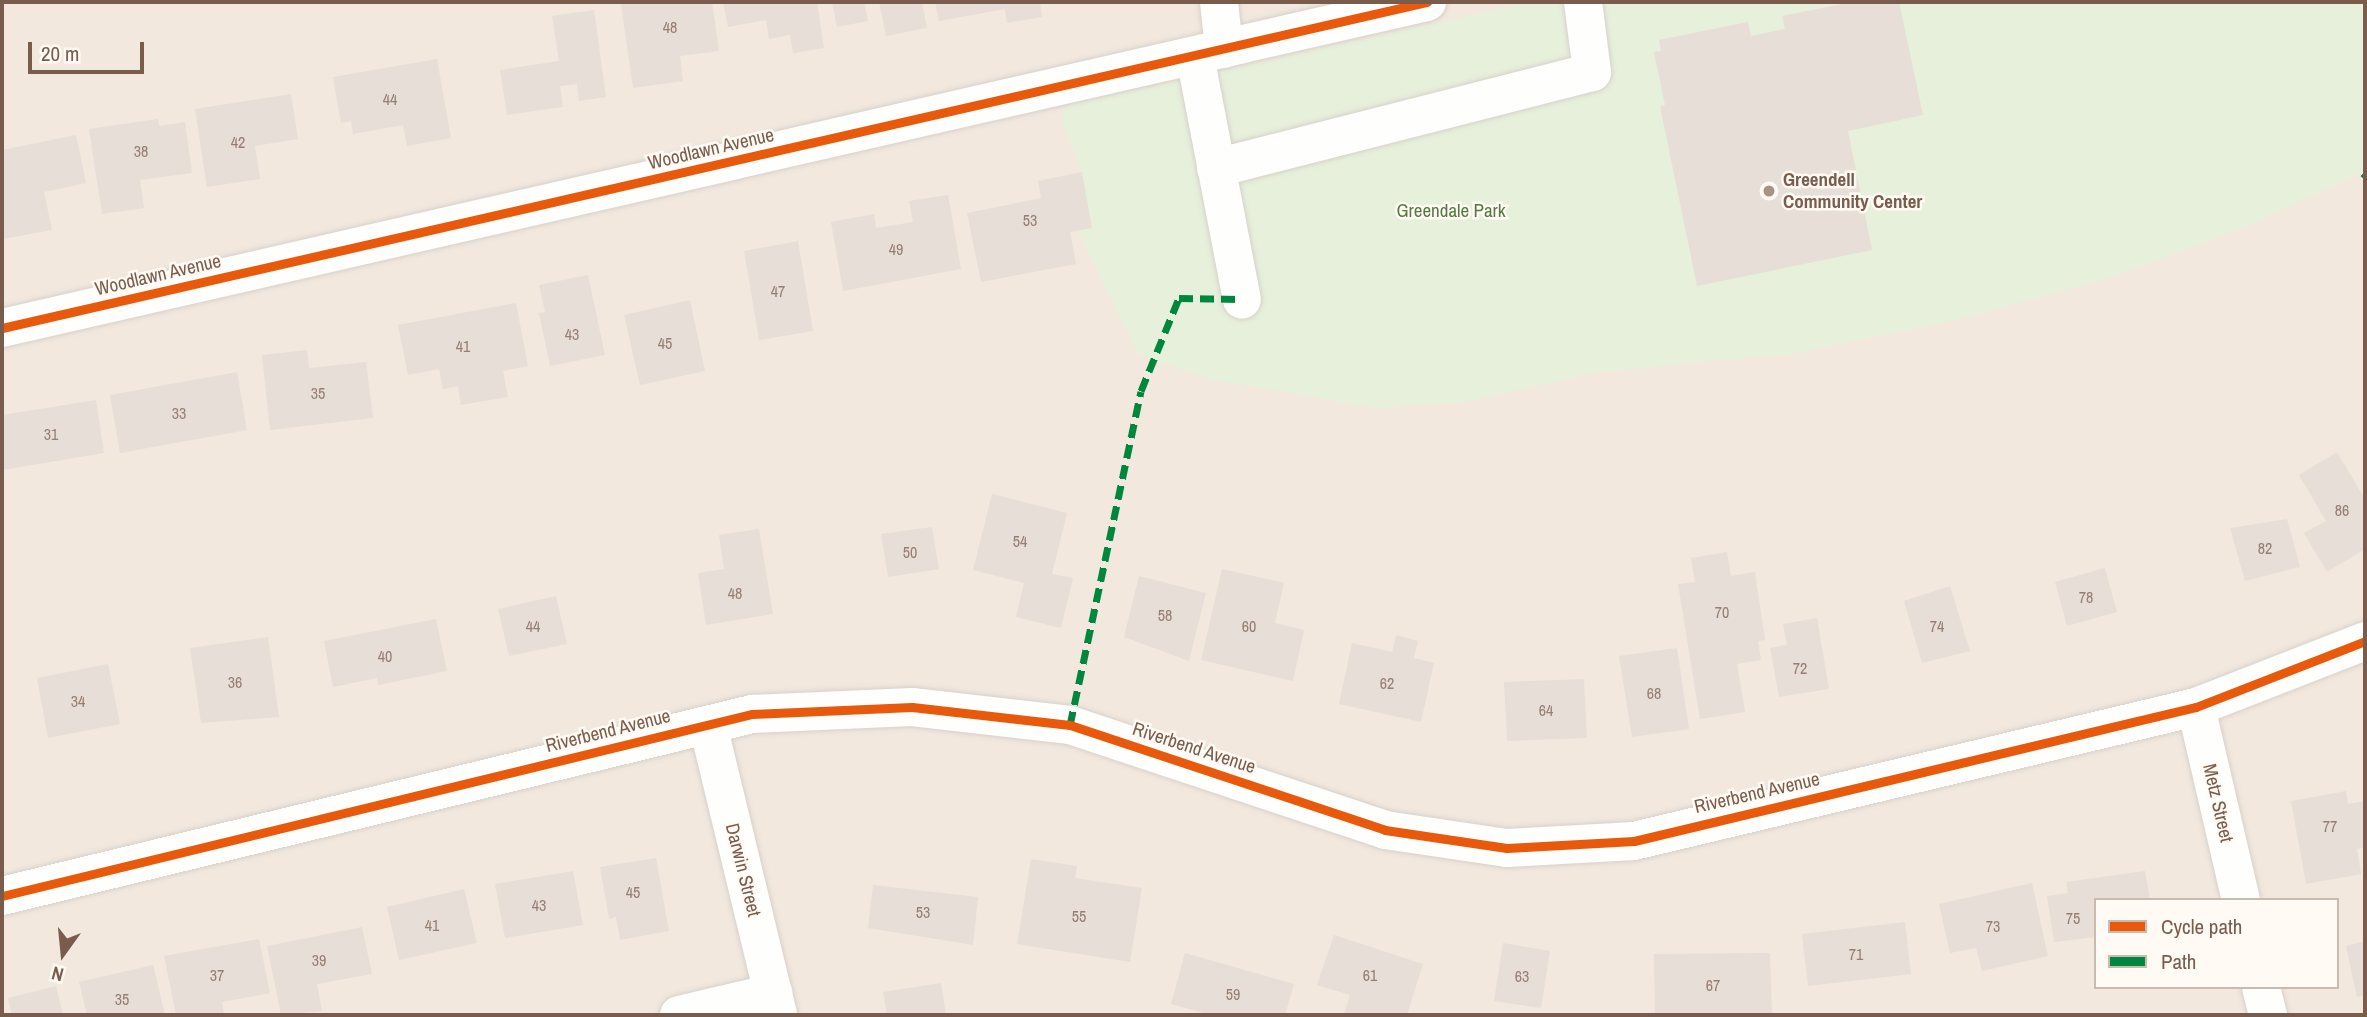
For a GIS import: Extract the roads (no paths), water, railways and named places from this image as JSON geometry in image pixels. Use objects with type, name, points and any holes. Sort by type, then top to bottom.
[{"type":"street","points":[[1219,2],[1210,52],[1216,168],[1242,299]]},
{"type":"street","name":"Woodlawn Avenue","points":[[2,328],[1427,2]]},
{"type":"street","points":[[1216,168],[1592,72],[1583,2]]},
{"type":"street","name":"Riverbend Avenue","points":[[2,897],[752,714],[912,707],[1070,725],[1385,830],[1507,848],[1634,841],[2196,707],[2365,641]]},
{"type":"street","name":"Metz Street","points":[[2196,707],[2241,898]]},
{"type":"street","name":"Darwin Street","points":[[708,725],[776,1004]]},
{"type":"street","points":[[2262,989],[2268,1015]]},
{"type":"street","points":[[679,1015],[776,1004]]},
{"type":"place","name":"Greendell Community Center","points":[[1769,191]]},
{"type":"park label","name":"Greendale Park","points":[[1451,211]]}]
